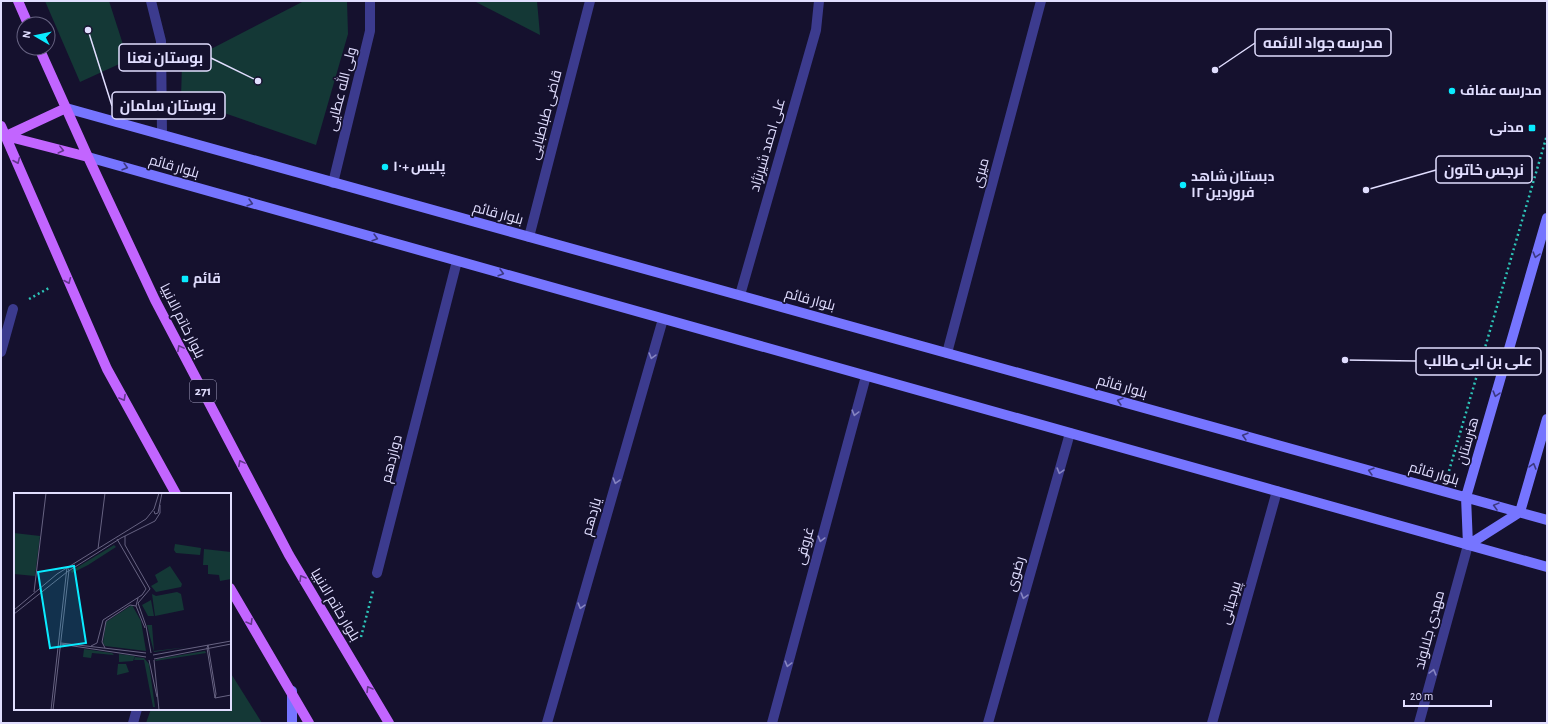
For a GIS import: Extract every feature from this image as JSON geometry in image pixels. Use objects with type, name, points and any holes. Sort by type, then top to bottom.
[{"type":"main road","points":[[18,1],[25,16]]},
{"type":"main road","name":"بلوار خاتم الانبیا","points":[[43,56],[155,300],[289,555],[389,723]]},
{"type":"main road","points":[[3,136],[66,108]]},
{"type":"main road","name":"بلوار قائم","points":[[66,108],[1547,520]]},
{"type":"main road","points":[[1,126],[3,136],[67,277],[106,369],[175,493]]},
{"type":"main road","points":[[3,136],[88,157]]},
{"type":"main road","name":"بلوار قائم","points":[[88,157],[1547,567]]},
{"type":"main road","name":"هنرستان","points":[[1468,545],[1466,497],[1547,218]]},
{"type":"main road","points":[[1468,545],[1520,512],[1547,419]]},
{"type":"main road","points":[[231,590],[292,691],[309,723]]},
{"type":"main road","points":[[292,691],[292,723]]},
{"type":"street","points":[[151,1],[161,41],[162,135]]},
{"type":"street","name":"ولی الله عطایی","points":[[334,183],[370,31],[370,1]]},
{"type":"street","name":"قاضی طباطبایی","points":[[529,236],[590,1]]},
{"type":"street","name":"علی احمد شیرنژاد","points":[[740,295],[816,30],[819,1]]},
{"type":"street","name":"میری","points":[[947,353],[1041,1]]},
{"type":"street","name":"دوازدهم","points":[[377,573],[457,261]]},
{"type":"street","points":[[1,352],[13,309]]},
{"type":"street","name":"یازدهم","points":[[547,723],[663,319]]},
{"type":"street","name":"غروقی","points":[[772,723],[866,376]]},
{"type":"street","name":"رضوی","points":[[988,723],[1070,433]]},
{"type":"street","name":"پیرحیاتی","points":[[1212,723],[1277,491]]},
{"type":"street","name":"مهدی جلالوند","points":[[1419,723],[1468,545]]},
{"type":"street","points":[[133,723],[137,710]]},
{"type":"path","points":[[1443,491],[1547,135]]},
{"type":"path","points":[[13,309],[67,277]]},
{"type":"path","points":[[354,664],[377,573]]},
{"type":"green space","points":[[45,1],[109,1],[128,60],[80,82],[56,26],[56,16],[51,16]]},
{"type":"green space","points":[[304,1],[347,1],[348,34],[316,145],[181,98],[182,64]]},
{"type":"green space","points":[[474,1],[537,1],[540,35]]},
{"type":"green space","points":[[231,674],[262,723],[146,723],[151,710],[231,710]]},
{"type":"place","name":"بوستان سلمان","points":[[88,30]]},
{"type":"place","name":"مدرسه جواد الائمه","points":[[1215,70]]},
{"type":"place","name":"بوستان نعنا","points":[[258,81]]},
{"type":"place","name":"مدرسه عفاف","points":[[1452,91]]},
{"type":"place","name":"مدنی","points":[[1532,128]]},
{"type":"place","name":"پلیس +۱۰","points":[[385,167]]},
{"type":"place","name":"دبستان شاهد ۱۲ فروردین","points":[[1183,185]]},
{"type":"place","name":"نرجس خاتون","points":[[1366,190]]},
{"type":"place","name":"قائم","points":[[185,279]]},
{"type":"place","name":"علی بن ابی طالب","points":[[1345,360]]}]
